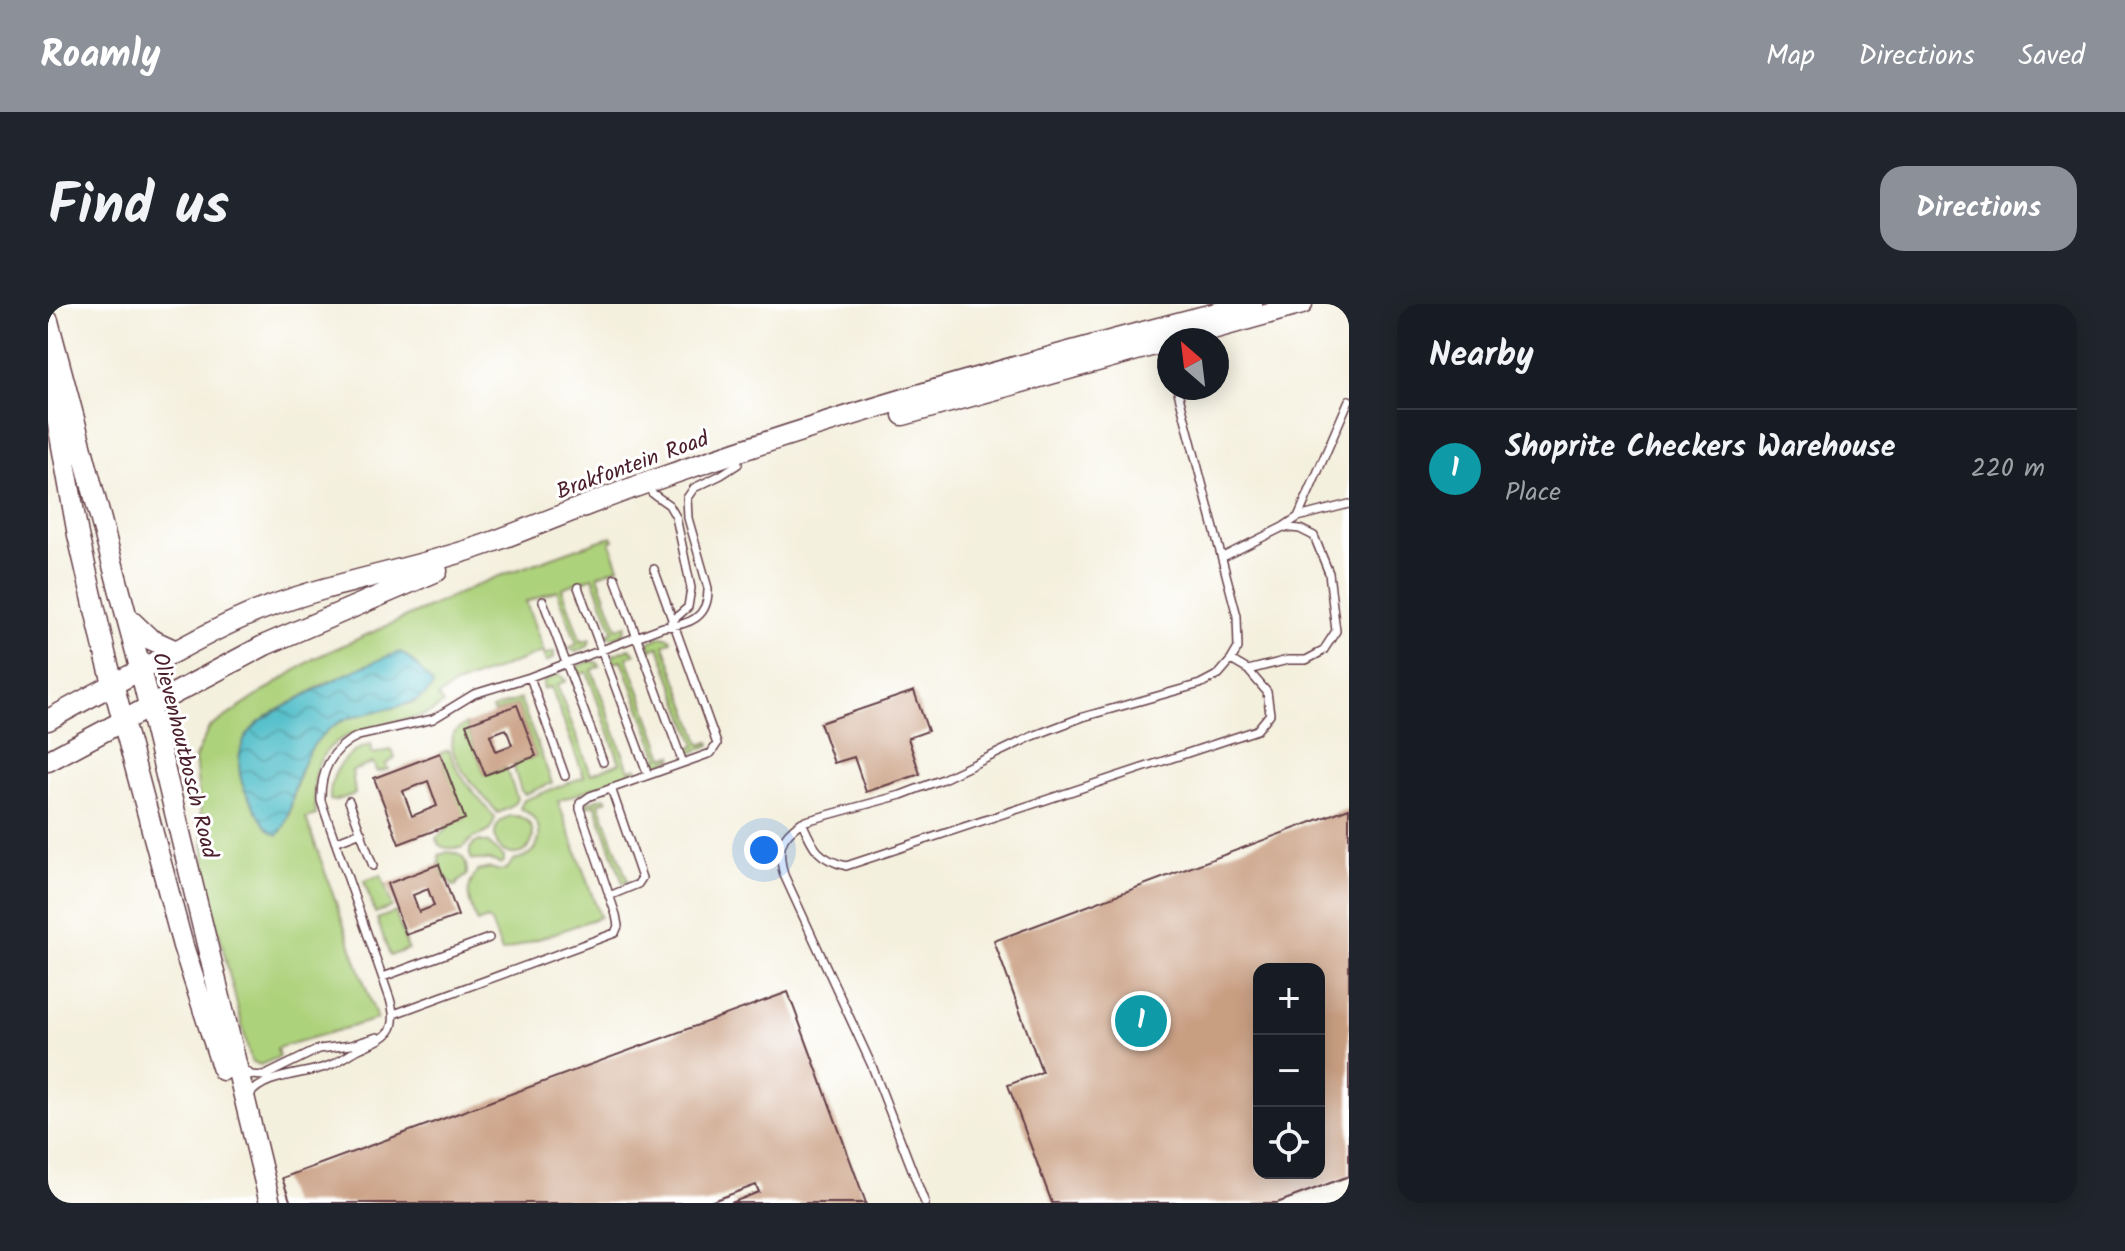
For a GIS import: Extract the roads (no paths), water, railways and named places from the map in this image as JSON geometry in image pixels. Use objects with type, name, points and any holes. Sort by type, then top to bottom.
[{"type":"street","name":"Brakfontein Road","points":[[48,720],[253,613],[309,593],[464,552],[719,458],[910,398],[1159,327],[1252,304]]},
{"type":"street","name":"Brakfontein Road","points":[[1226,328],[1302,304]]},
{"type":"street","name":"Olievenhoutbosch Road","points":[[48,321],[140,670],[270,1203]]},
{"type":"street","points":[[1029,364],[1041,369],[1150,339],[1157,342]]},
{"type":"street","name":"Brakfontein Road","points":[[48,761],[265,645],[452,565],[738,464],[929,407],[1157,349]]},
{"type":"street","points":[[48,368],[78,535],[123,720],[183,946],[214,1037],[260,1203]]},
{"type":"street","points":[[126,616],[150,639],[176,651]]},
{"type":"lane","points":[[925,1203],[872,1066],[784,875],[780,847],[792,829],[802,822],[901,795],[943,779],[1033,736],[1083,717],[1200,684],[1219,674],[1238,648],[1237,616],[1180,400]]},
{"type":"lane","points":[[1298,517],[1349,400]]},
{"type":"lane","points":[[246,1110],[252,1092],[264,1084],[333,1064],[391,1032],[394,1014],[383,977],[322,806],[321,789],[327,765],[341,746],[366,733],[433,719],[474,694],[530,677],[674,623],[693,620],[704,608],[708,596],[688,518],[687,498],[694,488],[738,464]]},
{"type":"lane","points":[[652,493],[669,505],[676,517],[691,588],[688,607],[674,623]]},
{"type":"lane","points":[[1223,557],[1298,517],[1349,504]]},
{"type":"lane","points":[[1248,670],[1288,660],[1306,660],[1323,651],[1336,631],[1329,573],[1314,536],[1300,529],[1283,527]]},
{"type":"lane","points":[[394,1014],[612,936],[617,930],[617,921],[579,806],[585,798],[711,753],[717,744],[654,569]]},
{"type":"lane","points":[[615,578],[683,763]]},
{"type":"lane","points":[[578,587],[648,775]]},
{"type":"lane","points":[[543,601],[603,762]]},
{"type":"lane","points":[[802,822],[813,846],[828,861],[846,866],[1257,730],[1270,714],[1267,692],[1248,670],[1231,660]]},
{"type":"lane","points":[[530,677],[565,776]]},
{"type":"lane","points":[[609,896],[638,884],[642,878],[611,788]]},
{"type":"lane","points":[[349,801],[373,866]]},
{"type":"lane","points":[[335,842],[361,832]]},
{"type":"lane","points":[[383,977],[489,938]]},
{"type":"lane","points":[[231,1049],[251,1075],[264,1076],[319,1049],[363,1042],[378,1037],[392,1027]]},
{"type":"water","points":[[400,652],[433,685],[416,700],[349,718],[329,729],[303,763],[284,826],[278,835],[273,833],[261,820],[242,783],[239,757],[248,734],[269,715],[319,688]]},
{"type":"place","name":"Shoprite Checkers Warehouse","points":[[1141,1021]]}]
